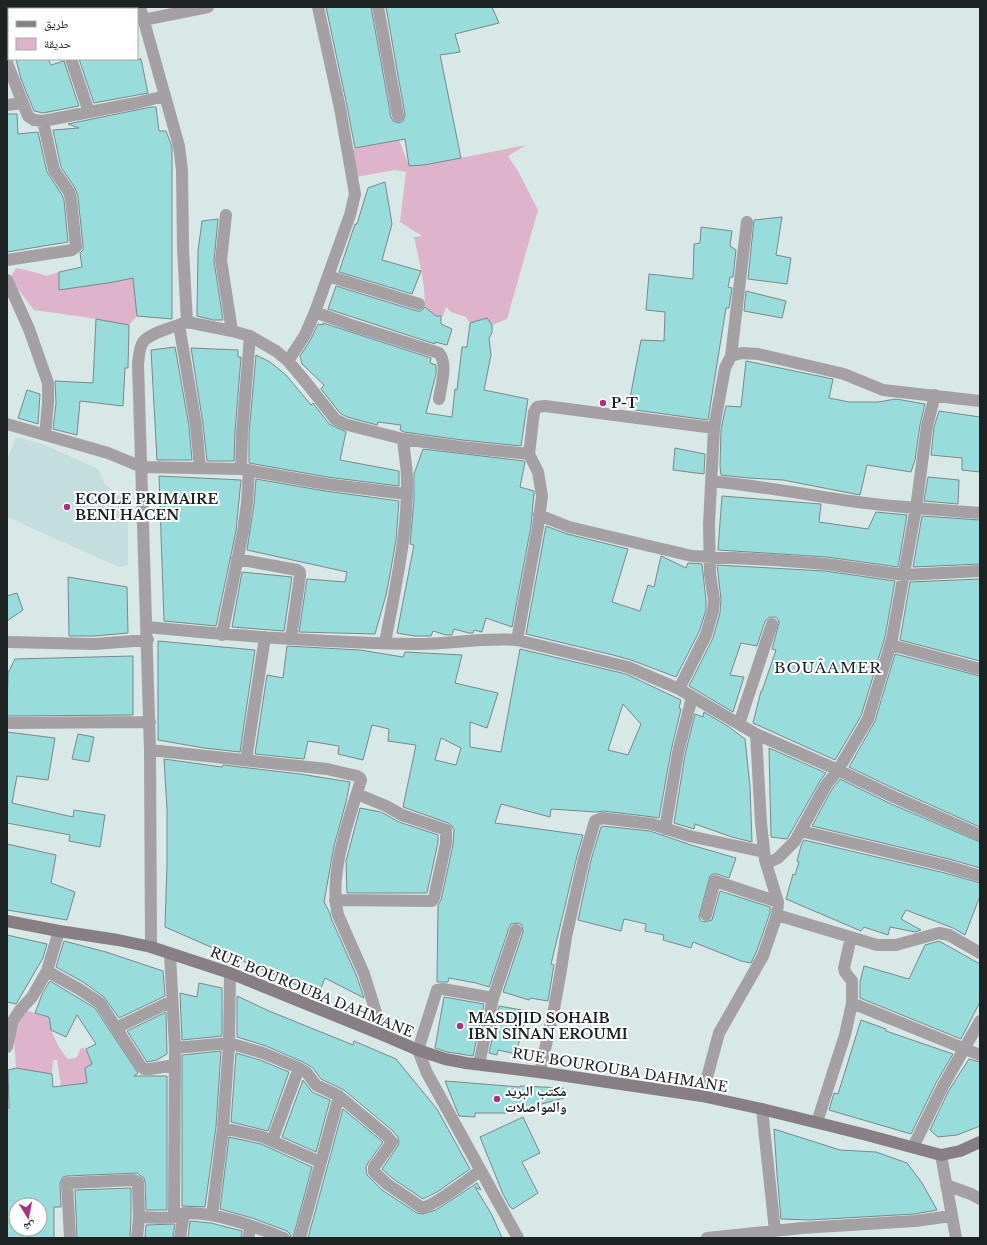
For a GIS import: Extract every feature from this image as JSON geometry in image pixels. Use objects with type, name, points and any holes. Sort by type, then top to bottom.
[{"type":"street","points":[[140,7],[142,26],[165,96],[179,146],[182,170],[183,324],[200,468]]},
{"type":"street","points":[[142,26],[208,7]]},
{"type":"street","points":[[288,361],[305,334],[315,312],[350,215],[355,194],[340,108],[318,7]]},
{"type":"street","points":[[378,7],[398,116]]},
{"type":"street","points":[[71,60],[89,112]]},
{"type":"street","points":[[7,63],[28,116],[31,119],[43,120],[136,104],[165,96]]},
{"type":"street","points":[[7,105],[23,102]]},
{"type":"street","points":[[7,260],[72,250],[76,247],[71,198],[69,192],[54,170],[43,120]]},
{"type":"street","points":[[226,215],[221,260],[232,331]]},
{"type":"street","points":[[680,689],[706,635],[713,611],[714,600],[710,574],[709,524],[714,428],[725,368],[732,356],[747,222]]},
{"type":"street","points":[[328,276],[419,304]]},
{"type":"street","points":[[7,280],[29,329],[48,383],[45,435]]},
{"type":"street","points":[[315,312],[439,354],[443,360],[444,366],[439,399]]},
{"type":"street","points":[[151,947],[150,722],[138,364],[143,343],[149,337],[183,324],[232,331],[250,336],[276,351],[288,361],[335,419],[344,424],[403,439],[460,447],[530,454]]},
{"type":"street","points":[[222,635],[247,503],[242,433],[250,336]]},
{"type":"street","points":[[732,356],[742,353],[758,354],[844,374],[884,390],[980,401]]},
{"type":"street","points":[[766,864],[778,858],[795,841],[826,785],[838,770],[868,719],[891,645],[916,508],[927,426],[935,395]]},
{"type":"street","points":[[517,640],[542,496],[538,472],[530,454],[534,412],[537,407],[545,406],[714,428]]},
{"type":"street","points":[[7,424],[108,454],[142,467],[245,470],[326,484],[406,494]]},
{"type":"street","points":[[385,642],[402,556],[407,478],[403,439]]},
{"type":"street","points":[[711,481],[784,490],[851,501],[980,513]]},
{"type":"street","points":[[539,516],[569,527],[610,538],[692,556],[826,564],[904,574],[980,571]]},
{"type":"street","points":[[237,559],[297,570],[300,572],[291,638]]},
{"type":"street","points":[[739,724],[772,624]]},
{"type":"street","points":[[147,627],[222,635],[412,644],[500,639],[517,640],[628,667],[680,689],[756,734],[980,835]]},
{"type":"street","points":[[246,760],[265,637]]},
{"type":"street","points":[[7,642],[94,644],[148,640]]},
{"type":"street","points":[[891,645],[980,669]]},
{"type":"street","points":[[665,829],[678,753],[692,697]]},
{"type":"street","points":[[7,723],[150,722]]},
{"type":"street","points":[[702,1096],[718,1033],[763,956],[777,915],[778,902],[766,864],[764,852],[756,734]]},
{"type":"street","points":[[150,750],[326,770],[357,776],[360,778],[361,780],[341,846],[336,878],[335,900],[338,915],[364,974],[383,1035]]},
{"type":"street","points":[[335,900],[432,901],[434,898],[446,843],[447,833],[444,829],[402,815],[386,806],[357,794]]},
{"type":"street","points":[[540,1072],[562,970],[566,937],[584,858],[595,821],[602,818],[652,824],[689,836],[764,852]]},
{"type":"street","points":[[801,831],[947,866],[980,876]]},
{"type":"street","points":[[706,914],[715,881],[778,902]]},
{"type":"street","points":[[777,915],[877,945],[896,945],[938,933],[949,935],[980,953]]},
{"type":"street","name":"RUE BOUROUBA DAHMANE","points":[[7,921],[151,947],[230,973],[418,1050],[445,1059],[702,1096],[816,1122],[941,1155],[960,1151],[980,1142]]},
{"type":"street","points":[[479,1064],[493,998],[516,930]]},
{"type":"street","points":[[7,1048],[13,1022],[20,1010],[32,997],[47,971],[59,931]]},
{"type":"street","points":[[816,1122],[845,1035],[852,1003],[852,981],[845,972],[844,968],[851,937]]},
{"type":"street","points":[[170,954],[175,1048],[180,1238]]},
{"type":"street","points":[[47,971],[100,1003],[144,1069],[175,1065]]},
{"type":"street","points":[[212,1215],[223,1128],[229,1043],[230,973]]},
{"type":"street","points":[[493,998],[443,989],[437,990],[418,1050],[427,1073],[518,1238]]},
{"type":"street","points":[[116,1028],[172,1001]]},
{"type":"street","points":[[852,1003],[980,1055]]},
{"type":"street","points":[[913,1147],[943,1086],[980,1021]]},
{"type":"street","points":[[175,1048],[229,1043],[264,1053],[300,1068],[307,1073],[316,1085],[339,1096],[387,1136],[392,1142],[374,1167],[374,1172],[387,1184],[421,1207],[424,1208],[435,1202],[480,1171]]},
{"type":"street","points":[[272,1142],[300,1068]]},
{"type":"street","points":[[300,1238],[339,1096]]},
{"type":"street","points":[[762,1109],[775,1231]]},
{"type":"street","points":[[223,1128],[253,1134],[320,1162]]},
{"type":"street","points":[[941,1155],[956,1238]]},
{"type":"street","points":[[70,1238],[67,1183],[136,1181],[138,1185],[140,1217],[137,1238]]},
{"type":"street","points":[[946,1185],[980,1199]]},
{"type":"street","points":[[140,1217],[212,1215],[251,1226],[284,1238]]},
{"type":"street","points":[[715,1238],[775,1231],[801,1233],[838,1226],[915,1221],[951,1216]]},
{"type":"street","points":[[248,1238],[251,1226]]},
{"type":"street","points":[[835,1238],[838,1226]]},
{"type":"shaded area","name":"ECOLE PRIMAIRE BENI HACEN","points":[[16,437],[43,444],[98,469],[104,483],[117,496],[128,495],[128,565],[119,567],[7,517],[7,460]]},
{"type":"green space","points":[[399,140],[409,166],[424,165],[526,145],[508,156],[519,173],[538,210],[507,319],[492,325],[487,318],[470,323],[466,317],[451,312],[446,307],[443,316],[436,316],[425,307],[423,280],[414,237],[422,236],[400,222],[406,172],[395,170],[356,177],[352,149]]},
{"type":"green space","points":[[16,268],[46,276],[59,272],[59,290],[133,278],[137,316],[129,325],[34,310],[10,279]]},
{"type":"green space","points":[[24,1010],[49,1017],[55,1040],[68,1059],[76,1058],[81,1048],[86,1049],[92,1064],[87,1083],[61,1086],[57,1060],[53,1060],[52,1074],[16,1068],[14,1039]]},
{"type":"building","points":[[326,7],[371,7],[391,117],[393,121],[399,123],[403,121],[405,115],[386,7],[492,7],[499,23],[455,34],[460,52],[440,55],[461,158],[424,165],[409,166],[405,139],[355,148]]},
{"type":"building","points":[[141,59],[148,93],[94,103],[79,60]]},
{"type":"building","points":[[16,60],[48,60],[51,65],[64,61],[79,106],[43,113],[34,111],[21,79]]},
{"type":"building","points":[[156,107],[159,131],[166,131],[172,147],[172,319],[137,316],[133,278],[59,290],[59,272],[82,267],[80,253],[83,250],[83,246],[78,197],[75,188],[61,167],[53,130],[79,128],[68,124]]},
{"type":"building","points":[[7,114],[17,114],[18,134],[38,132],[47,172],[64,200],[68,242],[7,252]]},
{"type":"building","points":[[385,182],[392,224],[382,260],[421,271],[412,294],[339,272],[355,224],[357,224],[368,188]]},
{"type":"building","points":[[782,217],[776,255],[791,258],[787,284],[748,279],[754,220]]},
{"type":"building","points":[[218,219],[214,261],[223,320],[213,320],[197,316],[198,251],[202,221]]},
{"type":"building","points":[[701,227],[732,231],[730,246],[736,250],[733,277],[730,277],[728,287],[732,288],[729,308],[726,308],[708,420],[628,409],[641,340],[664,341],[665,312],[646,310],[649,274],[693,279],[694,244],[700,243]]},
{"type":"building","points":[[336,286],[417,311],[421,311],[425,307],[436,316],[441,316],[441,324],[452,329],[447,345],[435,342],[435,344],[328,309]]},
{"type":"building","points":[[746,291],[786,301],[782,318],[744,311]]},
{"type":"building","points":[[487,318],[492,325],[492,333],[489,338],[491,355],[484,390],[528,399],[521,446],[404,432],[400,430],[401,425],[378,422],[377,425],[347,417],[340,413],[321,389],[324,385],[302,364],[300,356],[311,339],[318,324],[323,325],[323,323],[431,358],[430,363],[436,365],[436,374],[426,413],[452,417],[462,347],[467,347],[470,323]]},
{"type":"building","points":[[96,319],[129,325],[128,368],[125,368],[123,406],[80,401],[77,435],[53,429],[56,403],[55,381],[93,383]]},
{"type":"building","points":[[175,347],[189,426],[192,460],[157,460],[151,350]]},
{"type":"building","points":[[191,348],[238,350],[238,357],[241,357],[234,461],[207,461],[203,424]]},
{"type":"building","points":[[256,355],[270,362],[286,375],[311,405],[313,403],[329,424],[346,432],[340,460],[399,471],[399,486],[327,477],[249,463],[249,433]]},
{"type":"building","points":[[746,361],[833,379],[829,398],[849,402],[878,402],[896,399],[925,404],[920,425],[915,460],[911,472],[867,465],[860,495],[783,480],[721,475],[721,429],[726,406],[741,407]]},
{"type":"building","points":[[27,390],[40,394],[38,424],[18,418]]},
{"type":"building","points":[[939,411],[980,417],[980,472],[962,470],[962,458],[931,455],[934,427]]},
{"type":"building","points":[[675,448],[705,454],[704,474],[673,470]]},
{"type":"building","points":[[423,449],[525,462],[520,487],[534,491],[534,493],[531,526],[512,627],[486,618],[482,632],[474,630],[473,633],[469,633],[454,629],[452,635],[446,635],[433,631],[431,636],[414,636],[397,633],[414,545],[410,544],[414,500],[414,474]]},
{"type":"building","points":[[159,476],[241,480],[236,531],[216,626],[164,621]]},
{"type":"building","points":[[928,477],[959,480],[958,504],[924,501]]},
{"type":"building","points":[[256,479],[325,491],[399,501],[396,540],[389,580],[375,634],[299,632],[307,579],[345,582],[347,572],[247,550]]},
{"type":"building","points":[[722,496],[821,504],[819,522],[868,529],[876,512],[907,515],[898,567],[827,557],[718,550]]},
{"type":"building","points":[[922,516],[980,520],[980,564],[913,567]]},
{"type":"building","points":[[546,526],[567,534],[628,549],[612,602],[640,611],[648,585],[654,587],[661,556],[686,568],[688,563],[702,564],[706,610],[699,632],[676,677],[631,660],[526,634]]},
{"type":"building","points":[[717,565],[825,571],[895,581],[885,637],[861,716],[835,760],[753,723],[761,691],[776,650],[772,649],[779,623],[778,619],[775,617],[770,617],[765,621],[757,646],[741,643],[730,675],[744,677],[733,712],[689,686],[713,638],[720,613],[721,599]]},
{"type":"building","points":[[242,572],[292,577],[284,631],[232,627]]},
{"type":"building","points":[[68,577],[127,587],[128,633],[94,636],[69,636]]},
{"type":"building","points":[[980,579],[980,661],[900,640],[910,582]]},
{"type":"building","points":[[17,593],[23,610],[7,621],[7,596]]},
{"type":"building","points":[[158,641],[255,650],[240,752],[204,748],[158,740]]},
{"type":"building","points":[[287,646],[360,650],[403,657],[405,652],[462,655],[455,683],[498,693],[487,728],[470,722],[470,747],[501,752],[520,649],[626,674],[681,700],[679,708],[681,709],[671,751],[659,818],[603,811],[596,812],[551,809],[550,817],[501,804],[495,823],[583,835],[551,964],[554,965],[548,1001],[530,998],[529,1000],[503,992],[523,932],[522,925],[518,923],[511,924],[509,928],[489,987],[449,978],[448,982],[437,982],[438,905],[441,900],[453,845],[454,830],[448,823],[403,807],[416,745],[388,741],[389,729],[372,725],[363,760],[338,754],[339,746],[308,741],[304,759],[255,754],[267,675],[283,678]],"holes":[[[623,704],[641,724],[628,755],[608,750]],[[441,738],[461,748],[456,765],[435,760]]]},
{"type":"building","points":[[895,654],[980,676],[980,827],[849,767],[875,721]]},
{"type":"building","points":[[133,656],[133,715],[7,716],[8,673],[15,659]]},
{"type":"building","points":[[704,712],[729,727],[745,739],[750,787],[752,842],[732,837],[695,824],[694,829],[674,823],[685,755],[695,714],[703,717]]},
{"type":"building","points":[[7,732],[55,738],[48,780],[17,776],[12,803],[73,817],[74,810],[105,815],[100,847],[69,841],[70,835],[7,823]]},
{"type":"building","points":[[78,734],[94,737],[89,762],[72,759]]},
{"type":"building","points":[[769,748],[826,773],[787,839],[771,837]]},
{"type":"building","points":[[164,759],[222,767],[223,765],[300,774],[350,782],[334,846],[324,902],[357,977],[364,998],[325,978],[318,995],[165,927],[167,809]]},
{"type":"building","points":[[840,779],[891,804],[980,842],[980,868],[949,859],[812,826],[832,789]]},
{"type":"building","points":[[360,808],[381,812],[399,822],[438,835],[438,842],[427,893],[347,893],[346,861]]},
{"type":"building","points":[[601,827],[650,831],[736,858],[729,878],[717,874],[710,876],[699,917],[701,921],[704,922],[712,920],[720,891],[770,907],[770,913],[751,963],[741,961],[693,942],[691,948],[663,940],[664,935],[645,931],[646,924],[624,919],[621,931],[578,920],[591,860]]},
{"type":"building","points":[[804,840],[945,873],[980,883],[980,896],[965,935],[953,928],[906,910],[901,919],[921,930],[915,932],[890,927],[888,935],[864,927],[861,931],[786,899],[793,874],[795,875],[799,862],[797,861]]},
{"type":"building","points":[[7,844],[56,855],[51,883],[75,892],[67,920],[7,910]]},
{"type":"building","points":[[7,935],[47,944],[43,958],[16,1004],[7,1002]]},
{"type":"building","points":[[64,941],[106,952],[163,971],[165,996],[119,1018],[104,997],[83,982],[56,967]]},
{"type":"building","points":[[939,941],[980,964],[980,1002],[961,1039],[860,998],[860,982],[864,966],[909,979],[925,945]]},
{"type":"building","points":[[50,981],[95,1008],[138,1073],[134,1076],[167,1076],[167,1210],[146,1210],[145,1182],[144,1178],[137,1173],[67,1176],[63,1177],[60,1183],[61,1207],[54,1207],[54,1238],[7,1238],[7,1108],[9,1108],[8,1070],[16,1068],[52,1074],[53,1087],[87,1083],[85,1068],[92,1064],[86,1049],[96,1044],[77,1015],[66,1037],[51,1030],[49,1017],[35,1013],[43,992]]},
{"type":"building","points":[[199,983],[222,988],[222,1036],[182,1040],[180,993],[197,997]]},
{"type":"building","points":[[237,996],[269,1011],[353,1045],[354,1041],[396,1059],[437,1109],[470,1169],[437,1192],[423,1199],[392,1178],[382,1169],[399,1144],[398,1137],[393,1131],[344,1090],[321,1079],[313,1068],[266,1046],[237,1037]]},
{"type":"building","name":"MASDJID SOHAIB IBN SINAN EROUMI","points":[[444,997],[484,1004],[473,1056],[447,1052],[435,1048]]},
{"type":"building","points":[[499,1006],[527,1011],[516,1054],[498,1050],[497,1055],[489,1053]]},
{"type":"building","points":[[166,1012],[167,1054],[157,1060],[147,1062],[127,1031]]},
{"type":"building","points":[[861,1020],[886,1029],[886,1031],[953,1054],[936,1083],[911,1134],[829,1110],[834,1093],[838,1094]]},
{"type":"building","points":[[221,1051],[216,1127],[205,1207],[182,1206],[182,1055]]},
{"type":"building","points":[[236,1053],[260,1060],[289,1072],[268,1131],[231,1122]]},
{"type":"building","points":[[969,1059],[980,1062],[980,1126],[957,1135],[938,1137],[930,1130],[949,1090]]},
{"type":"building","points":[[303,1080],[312,1092],[330,1100],[316,1152],[282,1137]]},
{"type":"building","points":[[445,1081],[520,1087],[563,1088],[564,1098],[519,1110],[520,1113],[475,1113],[475,1117],[459,1116]]},
{"type":"building","points":[[343,1109],[383,1142],[366,1167],[367,1175],[382,1190],[417,1213],[422,1214],[436,1210],[477,1183],[481,1190],[475,1187],[492,1215],[502,1238],[308,1238]]},
{"type":"building","points":[[523,1117],[540,1153],[522,1162],[538,1193],[513,1209],[510,1207],[503,1194],[480,1137]]},
{"type":"building","points":[[774,1129],[840,1150],[876,1152],[907,1163],[922,1183],[937,1210],[914,1214],[809,1220],[781,1219]]},
{"type":"building","points":[[229,1137],[261,1144],[312,1167],[293,1238],[291,1238],[287,1231],[252,1218],[220,1209]]},
{"type":"building","points":[[131,1188],[130,1238],[77,1238],[75,1190]]},
{"type":"building","points":[[190,1221],[211,1223],[242,1231],[241,1238],[188,1238]]},
{"type":"building","points":[[175,1224],[173,1238],[145,1238],[146,1225]]},
{"type":"place","name":"P-T","points":[[603,403]]},
{"type":"place","name":"ECOLE PRIMAIRE BENI HACEN","points":[[67,507]]},
{"type":"place","name":"MASDJID SOHAIB IBN SINAN EROUMI","points":[[460,1026]]},
{"type":"place","name":"مكتب البريد والمواصلات","points":[[497,1099]]},
{"type":"district","name":"BOUÂAMER","points":[[828,668]]}]
